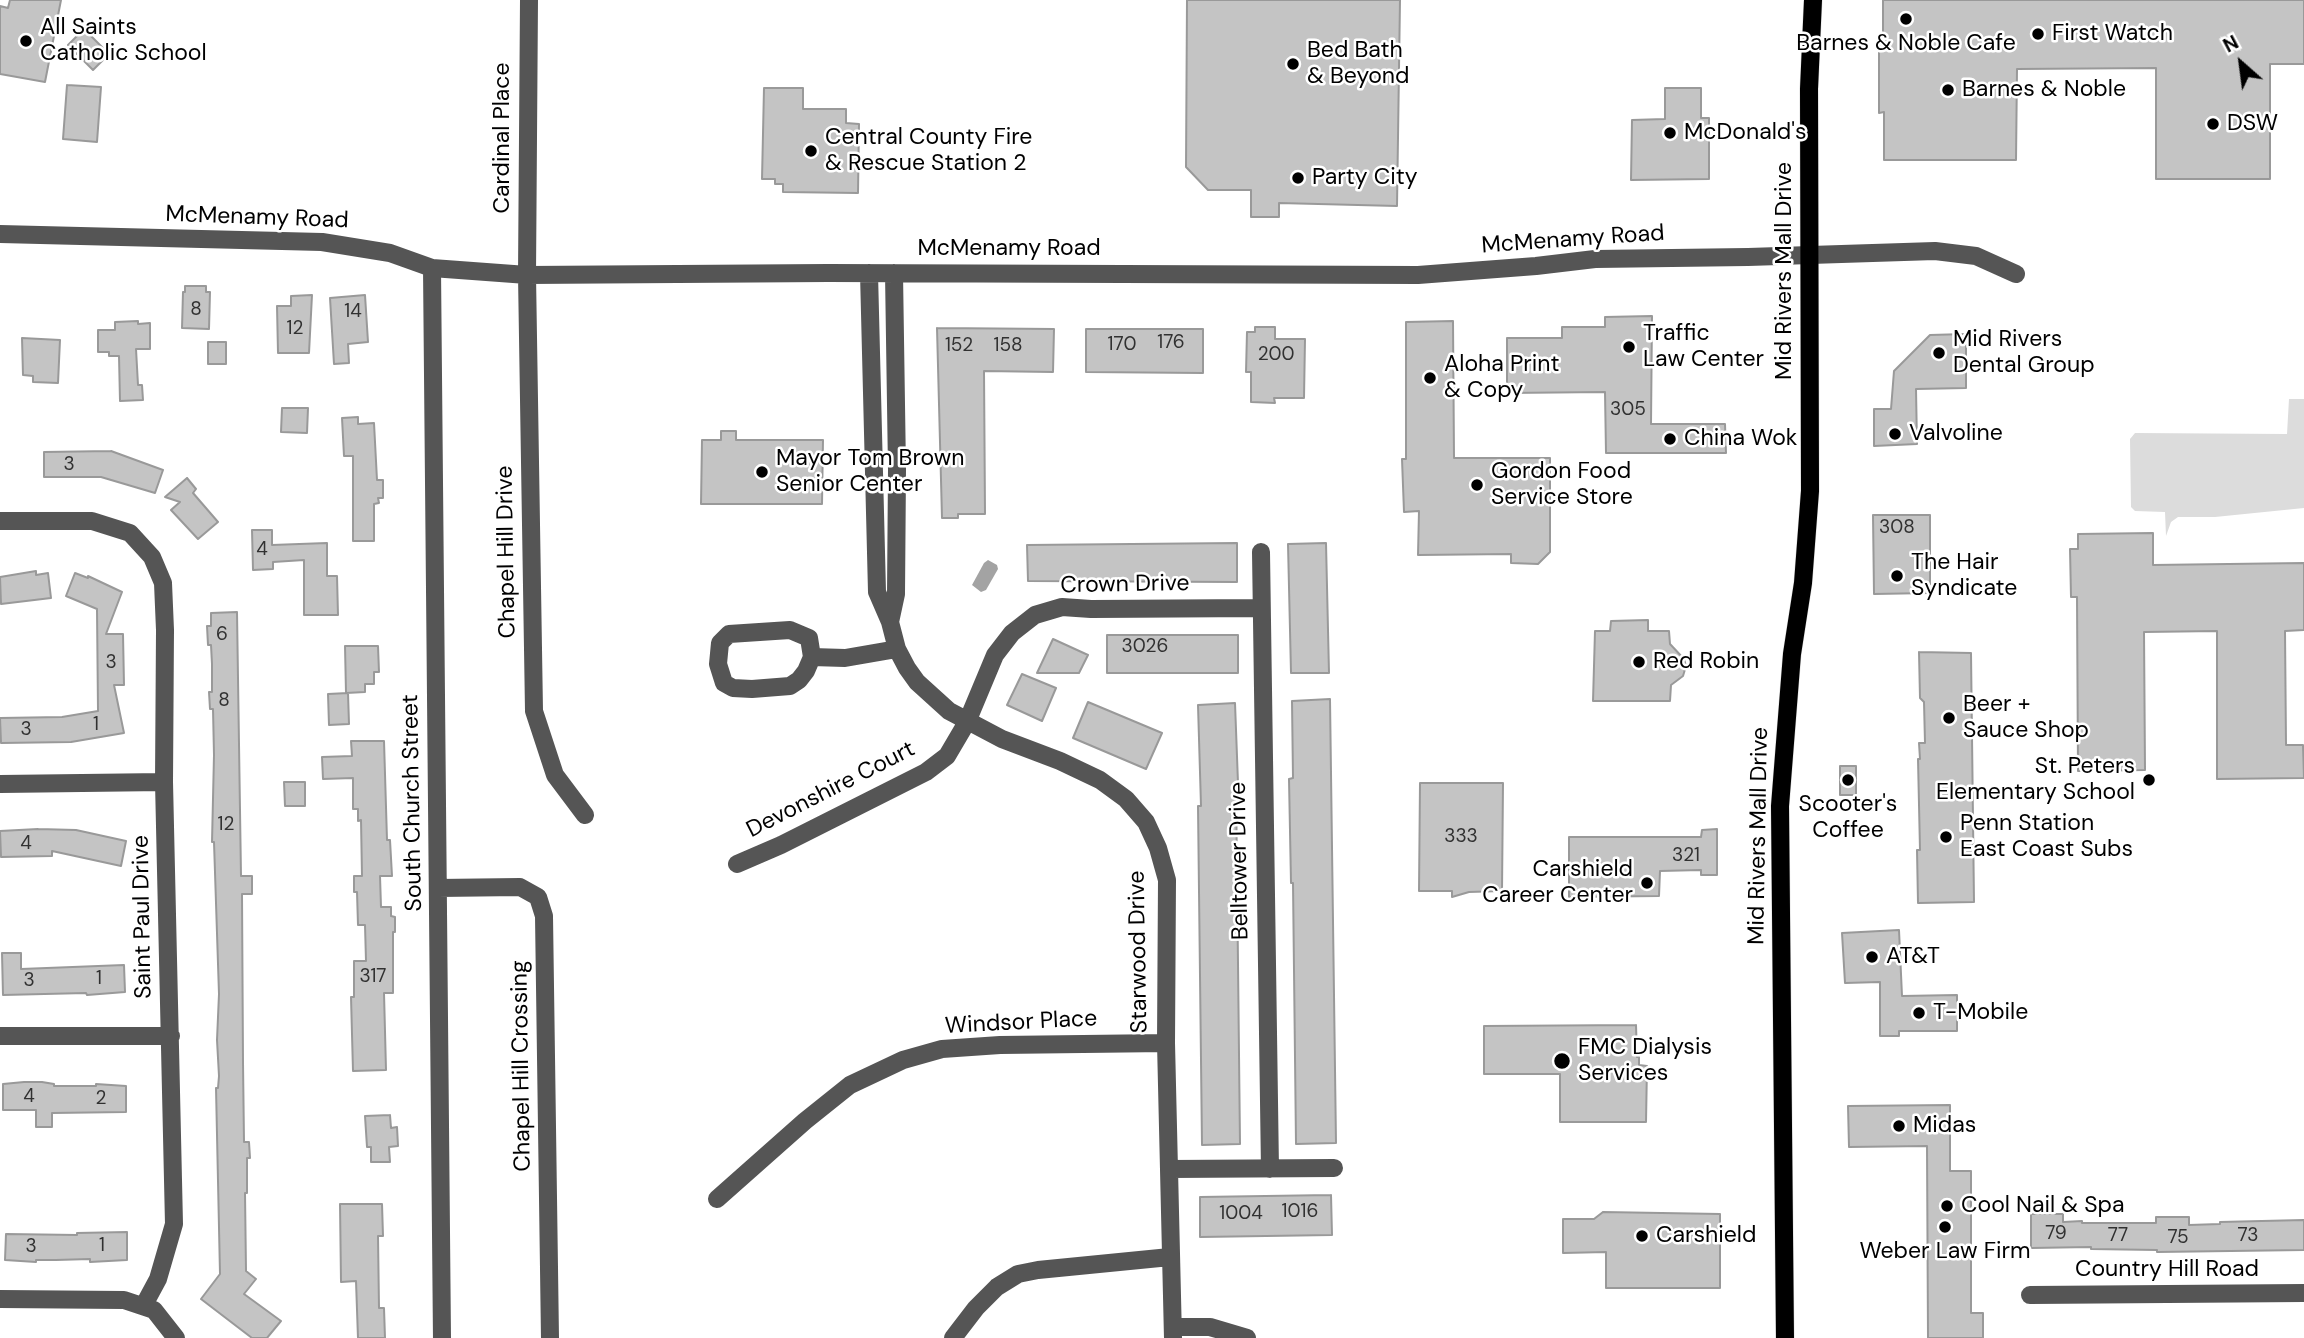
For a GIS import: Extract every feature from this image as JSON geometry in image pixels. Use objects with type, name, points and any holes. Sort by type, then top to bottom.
[{"type":"main road","name":"Mid Rivers Mall Drive","points":[[1786,1338],[1780,806],[1792,654],[1803,583],[1810,492],[1809,89],[1813,0]]},
{"type":"street","name":"Cardinal Place","points":[[527,275],[529,0]]},
{"type":"street","name":"McMenamy Road","points":[[0,234],[322,242],[390,253],[432,268],[527,275],[1418,275],[1595,259],[1935,251],[1976,256],[2016,274]]},
{"type":"street","name":"South Church Street","points":[[432,268],[442,1338]]},
{"type":"street","name":"Starwood Drive","points":[[869,273],[877,592],[890,622],[897,649],[917,682],[949,711],[967,722],[1100,780],[1126,799],[1146,822],[1158,848],[1167,880],[1166,1043],[1173,1333]]},
{"type":"street","name":"Starwood Drive","points":[[890,622],[896,594],[894,273]]},
{"type":"street","name":"Chapel Hill Drive","points":[[527,275],[534,711],[555,775],[585,815]]},
{"type":"street","name":"Saint Paul Drive","points":[[0,521],[92,521],[130,533],[152,557],[163,583],[164,782],[174,1224],[158,1279],[144,1305]]},
{"type":"street","name":"Belltower Drive","points":[[1261,552],[1270,1169]]},
{"type":"street","name":"Crown Drive","points":[[967,722],[995,655],[1012,633],[1035,615],[1062,607],[1261,608]]},
{"type":"street","points":[[790,630],[810,638],[812,657],[799,680],[782,688],[733,688],[724,683],[718,664],[720,643],[729,634],[790,630]]},
{"type":"street","points":[[812,657],[845,658],[897,649]]},
{"type":"street","name":"Devonshire Court","points":[[737,864],[781,845],[926,772],[947,757],[967,722]]},
{"type":"street","points":[[0,784],[164,782]]},
{"type":"street","name":"Chapel Hill Crossing","points":[[438,888],[520,887],[538,897],[544,916],[550,1338]]},
{"type":"street","points":[[0,1036],[171,1035]]},
{"type":"street","name":"Windsor Place","points":[[717,1199],[850,1085],[903,1060],[942,1049],[1000,1045],[1166,1043]]},
{"type":"street","points":[[1170,1169],[1334,1168]]},
{"type":"street","points":[[953,1338],[990,1294],[1018,1274],[1038,1269],[1170,1257]]},
{"type":"street","name":"Country Hill Road","points":[[2030,1295],[2304,1293]]},
{"type":"street","points":[[0,1298],[124,1300],[154,1310],[176,1338]]},
{"type":"street","points":[[1173,1333],[1210,1327],[1247,1338]]},
{"type":"shaded area","points":[[2289,399],[2304,399],[2304,508],[2215,517],[2178,517],[2171,522],[2166,536],[2165,512],[2135,511],[2131,507],[2130,439],[2135,433],[2287,434]]},
{"type":"shaded area","points":[[988,560],[997,565],[998,569],[986,590],[981,592],[972,585]]},
{"type":"building","name":"All Saints Catholic School","points":[[10,0],[61,0],[45,82],[0,74],[0,6],[8,8]]},
{"type":"building","points":[[1187,0],[1400,0],[1397,206],[1279,203],[1279,217],[1251,217],[1251,190],[1208,190],[1186,167]]},
{"type":"building","points":[[1883,0],[2304,0],[2304,64],[2270,64],[2270,179],[2156,179],[2156,68],[2017,69],[2016,160],[1884,160],[1884,112],[1879,113],[1879,42],[1883,42]]},
{"type":"building","points":[[84,29],[109,54],[93,70],[68,45]]},
{"type":"building","points":[[67,85],[101,87],[97,142],[63,139]]},
{"type":"building","name":"Central County Fire & Rescue Station 2","points":[[764,88],[803,88],[803,109],[846,109],[846,123],[859,124],[858,193],[783,192],[783,184],[775,184],[775,179],[762,179]]},
{"type":"building","name":"McDonald's","points":[[1665,88],[1701,88],[1701,118],[1709,118],[1709,179],[1631,180],[1632,120],[1665,119]]},
{"type":"building","points":[[185,286],[206,286],[206,292],[210,292],[209,329],[182,328]]},
{"type":"building","points":[[312,295],[309,353],[278,353],[277,306],[291,306],[291,296]]},
{"type":"building","points":[[365,295],[368,342],[348,344],[349,363],[334,364],[330,298]]},
{"type":"building","points":[[1652,316],[1651,424],[1725,424],[1726,453],[1606,453],[1605,392],[1507,393],[1507,338],[1562,338],[1562,327],[1605,327],[1605,317]]},
{"type":"building","points":[[138,321],[138,324],[150,323],[150,349],[136,349],[138,385],[142,385],[143,400],[120,401],[119,356],[98,352],[98,330],[115,330],[115,322]]},
{"type":"building","name":"Gordon Food Service Store","points":[[1453,321],[1454,458],[1550,458],[1550,552],[1538,564],[1511,563],[1511,554],[1418,555],[1419,511],[1404,512],[1402,459],[1406,459],[1406,322]]},
{"type":"building","points":[[1255,327],[1275,327],[1275,339],[1305,339],[1304,398],[1274,398],[1275,403],[1251,402],[1251,372],[1246,372],[1247,332],[1255,332]]},
{"type":"building","points":[[937,328],[1054,329],[1053,372],[984,371],[985,514],[958,514],[958,518],[942,518]]},
{"type":"building","points":[[1086,329],[1203,329],[1203,373],[1086,372]]},
{"type":"building","name":"Mid Rivers Dental Group","points":[[1966,334],[1966,388],[1916,389],[1917,444],[1874,446],[1874,409],[1891,409],[1894,371],[1930,335]]},
{"type":"building","points":[[22,338],[60,340],[58,383],[33,382],[33,376],[23,375]]},
{"type":"building","points":[[208,342],[226,342],[226,364],[208,364]]},
{"type":"building","points":[[282,408],[308,408],[307,433],[281,432]]},
{"type":"building","points":[[358,417],[358,424],[374,423],[377,480],[383,480],[383,498],[378,498],[379,503],[374,504],[374,541],[353,541],[353,456],[344,456],[342,418]]},
{"type":"building","name":"Mayor Tom Brown Senior Center","points":[[721,431],[736,431],[736,440],[823,440],[822,504],[701,504],[702,440],[721,440]]},
{"type":"building","points":[[111,451],[163,470],[155,493],[101,477],[44,477],[44,452]]},
{"type":"building","points":[[187,478],[196,489],[193,493],[218,522],[198,539],[171,510],[180,502],[165,497]]},
{"type":"building","points":[[1873,515],[1930,515],[1930,593],[1874,594]]},
{"type":"building","points":[[252,530],[272,530],[272,545],[327,543],[327,576],[337,576],[338,615],[304,615],[304,560],[273,562],[273,569],[253,570]]},
{"type":"building","points":[[2153,533],[2153,565],[2304,563],[2304,630],[2285,631],[2286,745],[2303,745],[2304,778],[2217,779],[2217,631],[2144,632],[2145,770],[2078,771],[2077,597],[2071,597],[2070,549],[2078,549],[2078,534]]},
{"type":"building","points":[[1237,543],[1237,582],[1028,581],[1027,545]]},
{"type":"building","points":[[1326,543],[1329,673],[1291,673],[1288,544]]},
{"type":"building","points":[[36,571],[36,575],[48,573],[51,598],[1,604],[0,577]]},
{"type":"building","points":[[75,573],[122,592],[106,634],[123,634],[124,685],[114,685],[124,733],[71,742],[1,743],[0,718],[62,717],[98,711],[97,609],[66,596]]},
{"type":"building","points":[[237,612],[241,876],[252,876],[252,894],[242,894],[243,1062],[244,1142],[249,1142],[250,1158],[247,1158],[245,1193],[246,1271],[256,1279],[244,1294],[281,1321],[267,1338],[252,1338],[201,1299],[220,1274],[216,1088],[219,1076],[219,994],[212,842],[214,755],[213,709],[210,709],[209,692],[212,692],[212,664],[207,626],[211,626],[211,613]]},
{"type":"building","name":"Red Robin","points":[[1648,620],[1648,631],[1669,631],[1670,644],[1684,659],[1686,666],[1683,676],[1671,685],[1670,701],[1593,701],[1595,631],[1610,631],[1611,621]]},
{"type":"building","points":[[1107,635],[1238,635],[1238,673],[1107,673]]},
{"type":"building","points":[[1053,639],[1088,655],[1079,673],[1037,673]]},
{"type":"building","points":[[345,646],[378,646],[379,672],[374,672],[374,684],[365,684],[365,692],[346,693]]},
{"type":"building","points":[[1919,652],[1971,653],[1974,902],[1918,903],[1918,759],[1919,743],[1925,743]]},
{"type":"building","points":[[1022,674],[1056,688],[1042,721],[1007,705]]},
{"type":"building","points":[[348,693],[349,724],[329,725],[328,694]]},
{"type":"building","points":[[1330,699],[1336,1143],[1296,1144],[1289,779],[1293,778],[1292,701]]},
{"type":"building","points":[[1088,702],[1162,733],[1146,769],[1073,738]]},
{"type":"building","points":[[1235,703],[1240,1144],[1202,1145],[1198,705]]},
{"type":"building","points":[[351,741],[384,741],[387,840],[390,840],[392,876],[380,876],[381,907],[391,907],[391,916],[395,917],[393,993],[384,993],[386,1070],[353,1071],[351,997],[354,997],[354,961],[366,961],[365,925],[358,925],[357,892],[354,892],[354,876],[362,876],[361,820],[358,821],[358,809],[353,809],[353,778],[323,779],[322,757],[352,756]]},
{"type":"building","name":"Scooter's Coffee","points":[[1840,766],[1856,766],[1856,795],[1840,795]]},
{"type":"building","points":[[284,782],[305,782],[305,806],[285,806]]},
{"type":"building","points":[[1420,783],[1503,783],[1502,891],[1469,892],[1452,897],[1452,891],[1419,891]]},
{"type":"building","points":[[1717,829],[1717,875],[1701,875],[1701,870],[1660,871],[1659,896],[1569,897],[1569,837],[1701,837],[1702,830]]},
{"type":"building","points":[[76,830],[126,841],[121,866],[52,851],[52,856],[1,857],[0,831]]},
{"type":"building","points":[[1899,930],[1902,996],[1957,995],[1957,1031],[1899,1031],[1899,1036],[1880,1036],[1880,982],[1845,983],[1842,933]]},
{"type":"building","points":[[2,953],[21,953],[21,969],[124,965],[125,992],[3,995]]},
{"type":"building","name":"FMC Dialysis Services","points":[[1636,1025],[1639,1065],[1647,1066],[1646,1122],[1560,1122],[1560,1074],[1484,1074],[1484,1026]]},
{"type":"building","points":[[42,1082],[54,1086],[126,1086],[126,1112],[52,1113],[52,1127],[36,1127],[36,1110],[3,1110],[3,1084]]},
{"type":"building","points":[[1950,1105],[1950,1171],[1971,1171],[1971,1313],[1983,1313],[1983,1338],[1928,1338],[1927,1146],[1849,1147],[1848,1106]]},
{"type":"building","points":[[390,1115],[391,1128],[397,1127],[398,1146],[389,1147],[390,1162],[371,1162],[365,1116]]},
{"type":"building","points":[[1331,1195],[1332,1235],[1200,1237],[1200,1197]]},
{"type":"building","points":[[340,1204],[382,1204],[383,1236],[378,1236],[379,1308],[384,1308],[385,1338],[358,1338],[356,1281],[341,1282]]},
{"type":"building","name":"Carshield","points":[[1603,1212],[1720,1214],[1720,1288],[1606,1288],[1606,1252],[1563,1253],[1563,1219],[1594,1219]]},
{"type":"building","points":[[2031,1214],[2063,1214],[2063,1222],[2082,1223],[2156,1223],[2156,1217],[2189,1217],[2189,1225],[2304,1220],[2304,1250],[2157,1252],[2091,1247],[2031,1248]]},
{"type":"building","points":[[127,1232],[127,1260],[5,1260],[6,1234],[77,1235]]},
{"type":"place","name":"Barnes & Noble Cafe","points":[[1906,19]]},
{"type":"place","name":"First Watch","points":[[2038,34]]},
{"type":"place","name":"All Saints Catholic School","points":[[26,41]]},
{"type":"place","name":"Bed Bath & Beyond","points":[[1293,64]]},
{"type":"place","name":"Barnes & Noble","points":[[1948,90]]},
{"type":"place","name":"DSW","points":[[2213,124]]},
{"type":"place","name":"McDonald's","points":[[1670,133]]},
{"type":"place","name":"Central County Fire & Rescue Station 2","points":[[811,151]]},
{"type":"place","name":"Party City","points":[[1298,178]]},
{"type":"place","name":"Traffic Law Center","points":[[1629,347]]},
{"type":"place","name":"Mid Rivers Dental Group","points":[[1939,353]]},
{"type":"place","name":"Aloha Print & Copy","points":[[1430,378]]},
{"type":"place","name":"Valvoline","points":[[1895,434]]},
{"type":"place","name":"China Wok","points":[[1670,439]]},
{"type":"place","name":"Mayor Tom Brown Senior Center","points":[[762,472]]},
{"type":"place","name":"Gordon Food Service Store","points":[[1477,485]]},
{"type":"place","name":"The Hair Syndicate","points":[[1897,576]]},
{"type":"place","name":"Red Robin","points":[[1639,662]]},
{"type":"place","name":"Beer + Sauce Shop","points":[[1949,718]]},
{"type":"place","name":"Scooter's Coffee","points":[[1848,780]]},
{"type":"place","name":"St. Peters Elementary School","points":[[2149,780]]},
{"type":"place","name":"Penn Station East Coast Subs","points":[[1946,837]]},
{"type":"place","name":"Carshield Career Center","points":[[1647,883]]},
{"type":"place","name":"AT&T","points":[[1872,957]]},
{"type":"place","name":"T-Mobile","points":[[1919,1013]]},
{"type":"place","name":"FMC Dialysis Services","points":[[1562,1061]]},
{"type":"place","name":"Midas","points":[[1899,1126]]},
{"type":"place","name":"Cool Nail & Spa","points":[[1947,1206]]},
{"type":"place","name":"Weber Law Firm","points":[[1945,1227]]},
{"type":"place","name":"Carshield","points":[[1642,1236]]}]
